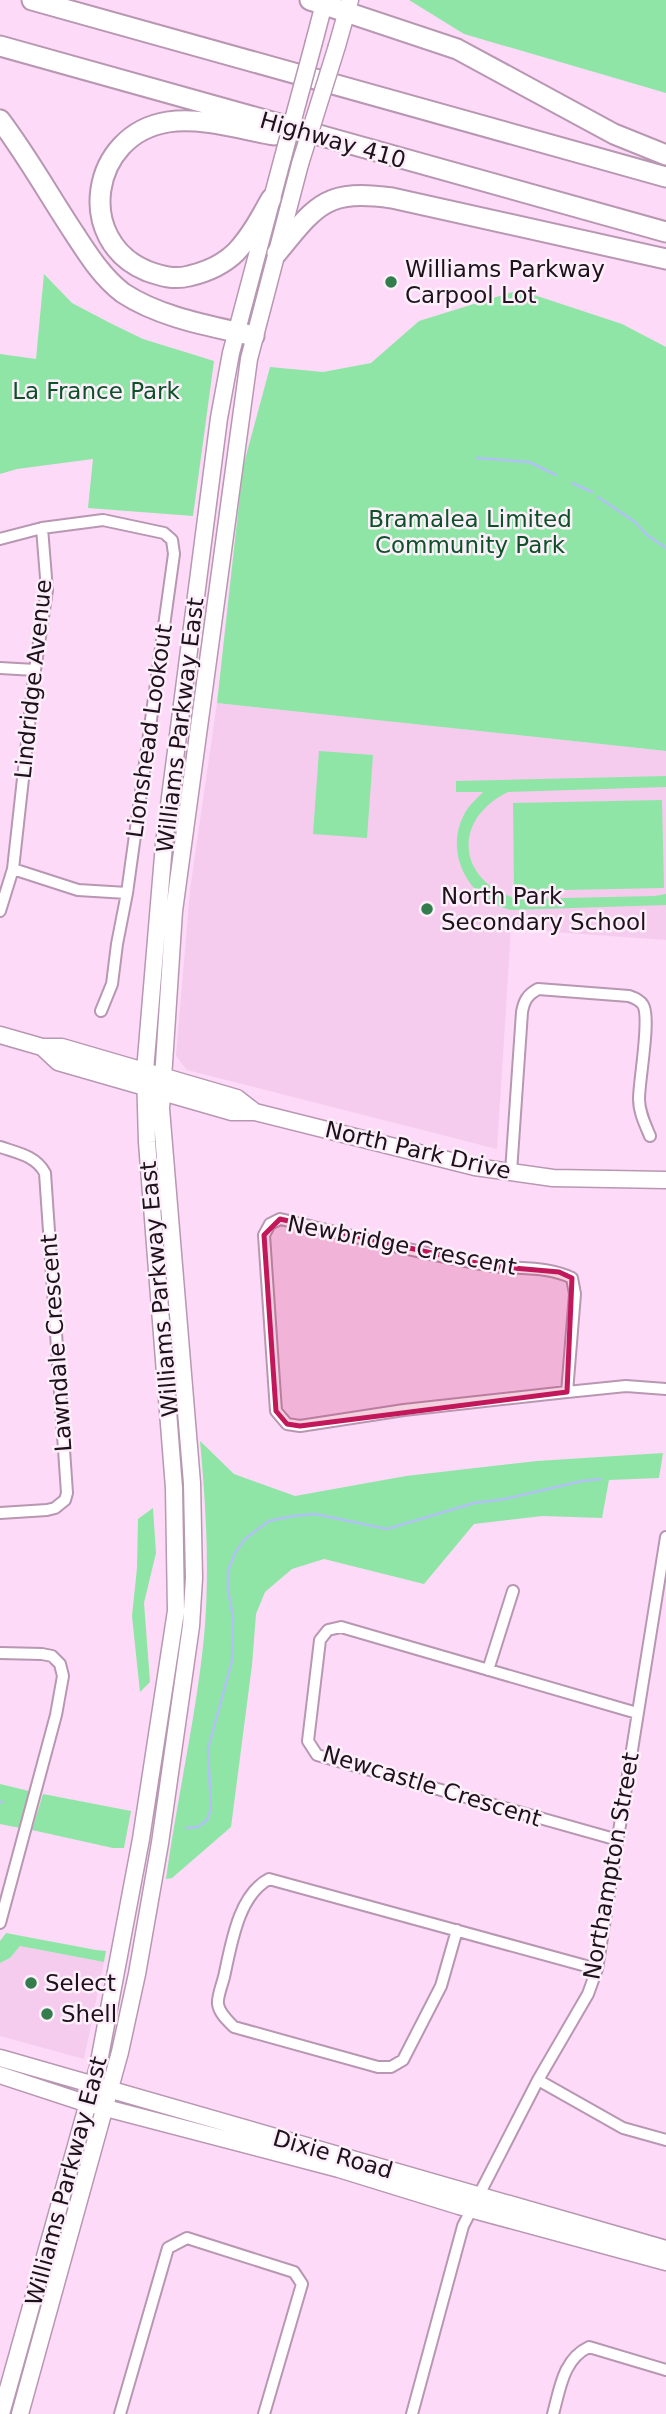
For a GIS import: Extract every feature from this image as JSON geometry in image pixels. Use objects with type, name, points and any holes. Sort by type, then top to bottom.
[{"type":"highway","points":[[32,0],[666,177]]},
{"type":"highway","points":[[320,1],[349,5],[457,49],[614,134],[666,155]]},
{"type":"highway","name":"Highway 410","points":[[0,46],[666,232]]},
{"type":"highway","points":[[0,120],[23,151],[96,266],[121,291],[161,312],[245,334]]},
{"type":"highway","points":[[271,198],[248,237],[226,260],[206,272],[172,278],[140,268],[120,253],[107,233],[100,194],[111,158],[123,143],[140,131],[167,122],[200,123],[318,143],[339,142]]},
{"type":"highway","points":[[277,253],[323,204],[349,195],[392,198],[666,259]]},
{"type":"main road","name":"Williams Parkway East","points":[[1,2414],[97,2105],[111,2089],[137,1975],[160,1843],[191,1626],[194,1578],[191,1483],[162,1149],[162,1084],[174,911],[243,396],[245,334],[271,198],[314,42],[320,1]]},
{"type":"main road","name":"Williams Parkway East","points":[[20,2414],[97,2105],[94,2084],[123,1946],[176,1611],[174,1488],[146,1142],[145,1079],[164,844],[219,418],[245,334],[277,253],[300,164],[349,5]]},
{"type":"main road","name":"North Park Drive","points":[[0,1035],[41,1047],[62,1047],[162,1084],[237,1098],[255,1112],[466,1166],[553,1178],[666,1180]]},
{"type":"main road","name":"Dixie Road","points":[[0,2058],[111,2089],[666,2262]]},
{"type":"main road","name":"Dixie Road","points":[[0,2075],[97,2105],[339,2169],[666,2249]]},
{"type":"street","name":"Lionshead Lookout","points":[[42,528],[103,520],[164,533],[172,540],[173,554],[127,893],[112,984],[101,1011]]},
{"type":"street","points":[[0,539],[42,528]]},
{"type":"street","name":"Lindridge Avenue","points":[[0,911],[13,869],[35,670],[47,590],[42,528]]},
{"type":"street","points":[[0,668],[35,670]]},
{"type":"street","points":[[13,869],[78,890],[127,893]]},
{"type":"street","points":[[511,1172],[522,1012],[524,1001],[538,989],[629,996],[643,1004],[646,1013],[639,1101],[641,1115],[650,1136]]},
{"type":"street","name":"Lawndale Crescent","points":[[0,1147],[31,1157],[40,1164],[45,1173],[66,1493],[65,1500],[55,1508],[0,1513]]},
{"type":"street","name":"Newbridge Crescent","points":[[567,1392],[575,1294],[572,1278],[559,1272],[490,1266],[417,1252],[280,1219],[270,1224],[264,1235],[276,1411],[287,1424],[299,1426],[404,1410],[626,1386],[666,1389]]},
{"type":"street","name":"Northampton Street","points":[[412,2414],[461,2234],[474,2202],[538,2080],[588,1994],[597,1969],[666,1537]]},
{"type":"street","points":[[488,1670],[513,1591]]},
{"type":"street","name":"Newcastle Crescent","points":[[618,1840],[323,1757],[312,1750],[308,1741],[320,1640],[328,1630],[341,1627],[637,1713]]},
{"type":"street","points":[[0,1653],[52,1656],[60,1664],[63,1676],[49,1741],[0,1923]]},
{"type":"street","points":[[457,1930],[441,1986],[403,2060],[391,2067],[378,2067],[234,2026],[225,2018],[218,2004],[235,1927],[251,1894],[259,1884],[269,1879],[457,1930],[597,1969]]},
{"type":"street","points":[[538,2080],[623,2128],[666,2140]]},
{"type":"street","points":[[120,2414],[168,2248],[187,2238],[293,2272],[302,2284],[264,2414]]},
{"type":"street","points":[[553,2414],[568,2364],[578,2352],[589,2347],[666,2370]]},
{"type":"highlighted area","points":[[280,1219],[490,1266],[559,1272],[572,1278],[567,1392],[300,1426],[287,1424],[276,1411],[264,1235]]},
{"type":"shaded area","name":"North Park Secondary School","points":[[217,703],[666,751],[666,940],[511,929],[497,1149],[187,1070],[176,1056],[190,890]]},
{"type":"shaded area","points":[[20,1946],[104,1962],[84,2059],[0,2036],[0,1963],[10,1958]]},
{"type":"green space","points":[[409,0],[666,0],[666,93],[464,34]]},
{"type":"green space","name":"La France Park","points":[[44,274],[72,303],[110,323],[143,339],[214,361],[193,516],[88,508],[93,459],[17,469],[0,474],[0,354],[36,359]]},
{"type":"green space","name":"Bramalea Limited Community Park","points":[[519,290],[622,324],[666,347],[666,751],[217,703],[243,467],[270,367],[323,372],[371,363],[419,321]]},
{"type":"green space","points":[[319,751],[373,755],[367,838],[313,834]]},
{"type":"green space","points":[[666,776],[666,787],[508,792],[490,804],[477,818],[470,834],[469,850],[473,865],[483,879],[498,891],[518,899],[666,894],[666,905],[511,910],[482,895],[462,870],[457,839],[460,823],[468,808],[483,792],[456,792],[456,781]]},
{"type":"green space","points":[[662,800],[664,888],[514,891],[513,803]]},
{"type":"green space","points":[[200,1441],[234,1474],[295,1496],[406,1476],[537,1461],[663,1453],[659,1478],[609,1480],[602,1518],[542,1516],[474,1524],[424,1584],[324,1559],[292,1569],[265,1592],[256,1614],[231,1827],[172,1878],[166,1879],[204,1637],[206,1539]]},
{"type":"green space","points":[[153,1508],[156,1553],[144,1603],[150,1682],[140,1692],[132,1616],[138,1519]]},
{"type":"green space","points":[[0,1784],[29,1791],[20,1828],[0,1824]]},
{"type":"green space","points":[[43,1794],[131,1811],[124,1848],[113,1848],[32,1830]]},
{"type":"green space","points":[[6,1933],[106,1951],[104,1962],[20,1946],[10,1958],[0,1963],[0,1941]]},
{"type":"waterway","points":[[477,458],[529,462],[556,475]]},
{"type":"waterway","points":[[572,483],[592,492]]},
{"type":"waterway","points":[[598,497],[635,522],[647,535],[666,548]]},
{"type":"waterway","points":[[186,1828],[198,1827],[207,1820],[211,1809],[208,1749],[232,1661],[233,1617],[228,1571],[235,1553],[245,1539],[269,1521],[293,1516],[315,1514],[387,1529],[474,1503],[601,1479]]},
{"type":"place","name":"Williams Parkway Carpool Lot","points":[[391,282]]},
{"type":"place","name":"North Park Secondary School","points":[[427,909]]},
{"type":"place","name":"Select","points":[[31,1983]]},
{"type":"place","name":"Shell","points":[[47,2014]]}]
